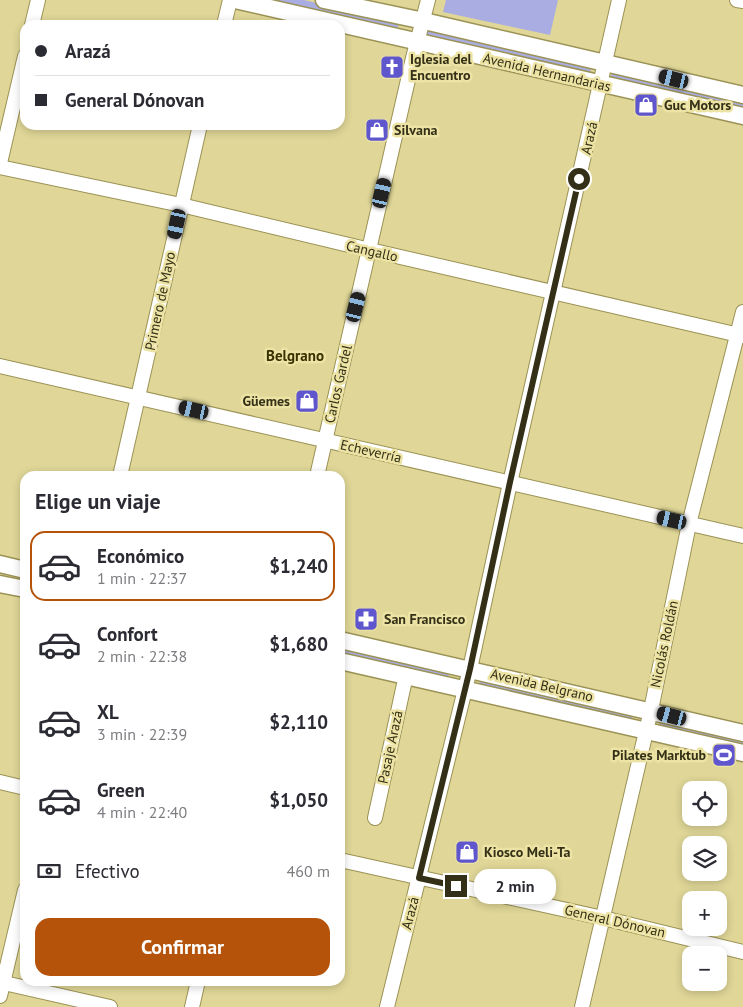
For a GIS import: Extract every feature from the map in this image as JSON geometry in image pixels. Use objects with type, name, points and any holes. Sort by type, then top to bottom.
[{"type":"main road","name":"Avenida Hernandarias","points":[[235,0],[322,20]]},
{"type":"main road","name":"Avenida Hernandarias","points":[[324,0],[605,62],[743,95]]},
{"type":"main road","name":"Avenida Hernandarias","points":[[345,25],[743,116]]},
{"type":"main road","points":[[0,564],[20,569]]},
{"type":"main road","points":[[0,584],[20,588]]},
{"type":"main road","name":"Avenida Belgrano","points":[[345,641],[743,732]]},
{"type":"main road","name":"Avenida Belgrano","points":[[345,662],[743,753]]},
{"type":"street","points":[[33,20],[38,0]]},
{"type":"street","points":[[225,20],[230,0]]},
{"type":"street","name":"Carlos Gardel","points":[[317,471],[428,0]]},
{"type":"street","name":"Arazá","points":[[387,1007],[470,669],[510,482],[619,0]]},
{"type":"street","points":[[737,0],[743,1]]},
{"type":"street","points":[[0,163],[20,77]]},
{"type":"street","name":"Primero de Mayo","points":[[121,471],[199,130]]},
{"type":"street","name":"Cangallo","points":[[0,167],[181,205],[740,336]]},
{"type":"street","name":"Nicolás Roldán","points":[[582,1007],[651,710],[690,524],[740,336],[743,312]]},
{"type":"street","name":"Echeverría","points":[[0,366],[743,536]]},
{"type":"street","name":"Pasaje Arazá","points":[[375,818],[406,676]]},
{"type":"street","points":[[0,782],[20,787]]},
{"type":"street","name":"General Dónovan","points":[[345,861],[603,918],[743,952]]},
{"type":"street","points":[[0,996],[20,910]]},
{"type":"street","points":[[2,982],[110,1007]]},
{"type":"street","points":[[192,1007],[197,986]]},
{"type":"shaded area","points":[[304,0],[399,22],[397,32],[273,1]]},
{"type":"shaded area","points":[[446,0],[558,0],[550,35],[443,12]]},
{"type":"shaded area","points":[[428,27],[592,64],[590,73],[426,37]]},
{"type":"shaded area","points":[[613,70],[743,100],[743,111],[610,79]]},
{"type":"shaded area","points":[[345,647],[450,671],[448,678],[345,655]]},
{"type":"shaded area","points":[[480,681],[633,715],[631,724],[478,688]]},
{"type":"shaded area","points":[[660,720],[743,739],[743,746],[659,727]]},
{"type":"place","name":"Iglesia del Encuentro","points":[[392,67]]},
{"type":"place","name":"Guc Motors","points":[[646,105]]},
{"type":"place","name":"Silvana","points":[[377,130]]},
{"type":"place","name":"Güemes","points":[[307,401]]},
{"type":"place","name":"San Francisco","points":[[366,619]]},
{"type":"place","name":"Pilates Marktub","points":[[724,755]]},
{"type":"place","name":"Kiosco Meli-Ta","points":[[467,852]]},
{"type":"district","name":"Belgrano","points":[[295,355]]},
{"type":"route","points":[[456,886],[419,878],[470,669],[510,482],[579,179]]}]
